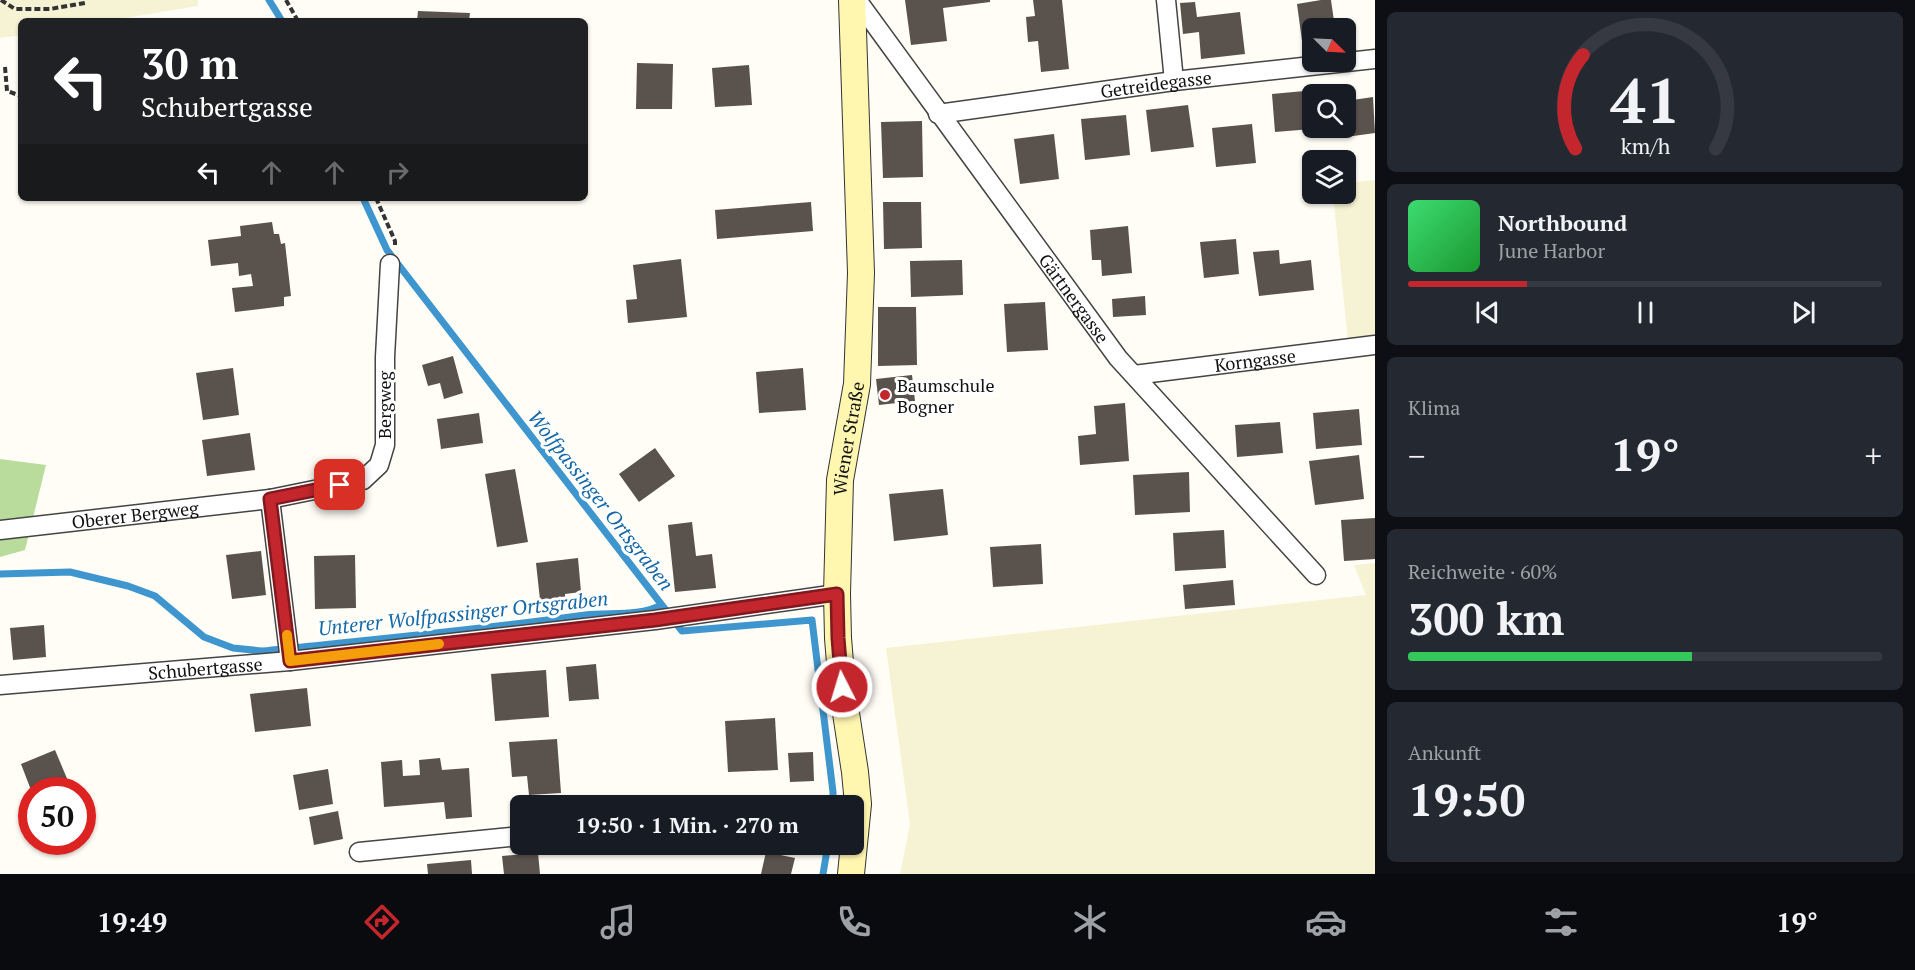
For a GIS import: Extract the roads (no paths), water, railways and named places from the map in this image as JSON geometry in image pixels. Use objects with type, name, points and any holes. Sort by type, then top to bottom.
[{"type":"main road","name":"Wiener Straße","points":[[850,795],[855,772],[842,687],[837,594],[840,480],[856,384],[861,273],[852,0]]},
{"type":"main road","name":"Wiener Straße","points":[[850,855],[851,874]]},
{"type":"street","name":"Gärtnergasse","points":[[857,0],[1118,358],[1316,575]]},
{"type":"street","points":[[1166,0],[1174,81]]},
{"type":"street","name":"Getreidegasse","points":[[938,114],[1174,81],[1375,59]]},
{"type":"street","name":"Bergweg","points":[[270,499],[363,480],[379,465],[385,445],[384,357],[392,257]]},
{"type":"street","name":"Korngasse","points":[[1134,375],[1375,345]]},
{"type":"street","points":[[270,499],[289,652]]},
{"type":"street","name":"Oberer Bergweg","points":[[0,530],[270,499]]},
{"type":"street","name":"Schubertgasse","points":[[0,685],[289,652],[655,620],[837,594]]},
{"type":"street","points":[[359,852],[510,837]]},
{"type":"waterway","name":"Wolfpassinger Ortsgraben","points":[[269,0],[280,18]]},
{"type":"waterway","name":"Wolfpassinger Ortsgraben","points":[[364,201],[387,250],[682,631],[812,620],[833,795]]},
{"type":"waterway","name":"Unterer Wolfpassinger Ortsgraben","points":[[0,574],[70,572],[128,586],[155,596],[204,637],[233,648],[262,651],[585,615],[634,613],[661,605]]},
{"type":"waterway","points":[[823,874],[826,855]]},
{"type":"place","name":"Baumschule Bogner","points":[[885,395]]}]
